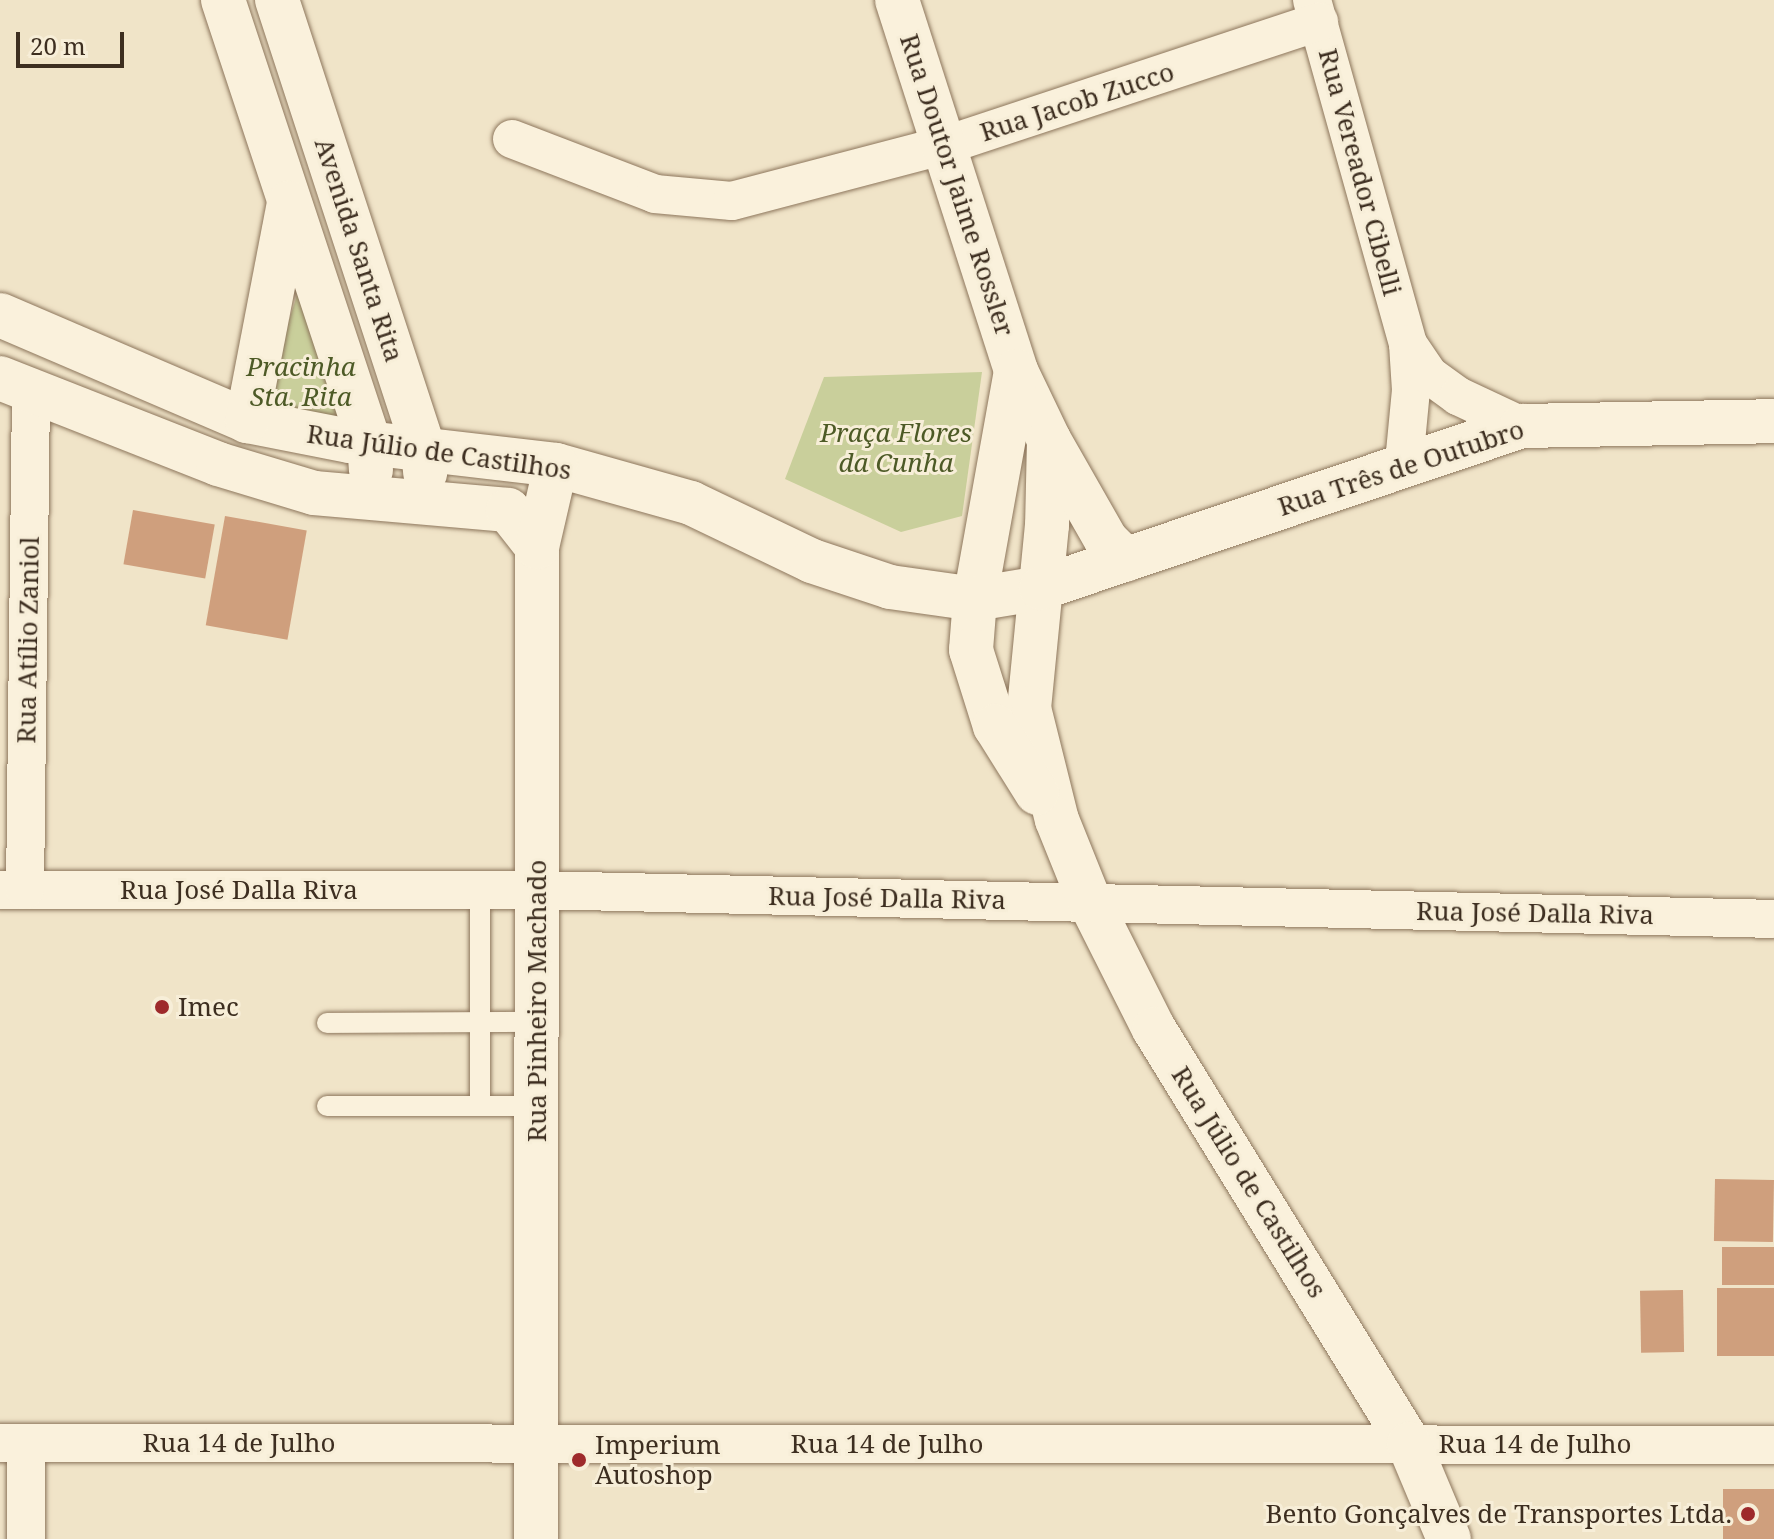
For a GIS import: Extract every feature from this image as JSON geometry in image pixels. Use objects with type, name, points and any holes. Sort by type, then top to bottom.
[{"type":"main road","name":"Avenida Santa Rita","points":[[223,0],[369,442],[372,499]]},
{"type":"main road","name":"Avenida Santa Rita","points":[[277,0],[423,448],[427,503]]},
{"type":"main road","name":"Rua Doutor Jaime Rossler","points":[[897,0],[1016,371],[1049,440],[1041,588]]},
{"type":"main road","points":[[267,133],[315,117]]},
{"type":"main road","points":[[247,421],[290,201]]},
{"type":"main road","name":"Rua Júlio de Castilhos","points":[[0,315],[247,421],[369,442],[556,465],[691,503],[812,561],[890,587],[975,599],[1041,588],[1029,708],[1057,820],[1090,902],[1154,1029],[1409,1444],[1449,1539]]},
{"type":"main road","name":"Rua Doutor Jaime Rossler","points":[[975,599],[1016,371]]},
{"type":"main road","name":"Rua Júlio de Castilhos","points":[[15,384],[218,464],[314,493],[508,510],[537,547]]},
{"type":"main road","name":"Rua Três de Outubro","points":[[1041,588],[1404,463],[1522,426],[1774,421]]},
{"type":"main road","points":[[1049,440],[1106,540],[1126,560]]},
{"type":"main road","name":"Rua Pinheiro Machado","points":[[536,1539],[537,547],[556,465]]},
{"type":"main road","name":"Rua Júlio de Castilhos","points":[[975,599],[971,650],[983,695],[1015,760],[1057,820]]},
{"type":"street","name":"Rua Jacob Zucco","points":[[512,139],[655,194],[732,201],[946,145],[1315,11]]},
{"type":"street","name":"Rua Vereador Cibelli","points":[[1315,11],[1408,344],[1411,390],[1404,463]]},
{"type":"street","name":"Rua Vereador Cibelli","points":[[1408,344],[1429,375],[1458,396],[1522,426]]},
{"type":"street","name":"Rua Atílio Zaniol","points":[[12,890],[15,384]]},
{"type":"street","name":"Rua José Dalla Riva","points":[[12,890],[537,890],[1774,919]]},
{"type":"street","name":"Rua 14 de Julho","points":[[13,1443],[1774,1445]]},
{"type":"street","points":[[13,1443],[26,1539]]},
{"type":"lane","points":[[480,890],[480,1105]]},
{"type":"lane","points":[[327,1023],[537,1022]]},
{"type":"lane","points":[[327,1106],[537,1106]]},
{"type":"green space","name":"Pracinha Sta. Rita","points":[[301,283],[348,422],[261,407]]},
{"type":"green space","name":"Praça Flores da Cunha","points":[[982,372],[962,516],[901,532],[785,479],[824,377]]},
{"type":"building","points":[[133,510],[215,524],[205,579],[123,564]]},
{"type":"building","points":[[225,516],[307,530],[287,640],[206,625]]},
{"type":"building","points":[[1715,1179],[1774,1180],[1773,1242],[1714,1241]]},
{"type":"building","points":[[1722,1247],[1774,1247],[1774,1285],[1722,1285]]},
{"type":"building","points":[[1717,1288],[1774,1288],[1774,1356],[1717,1356]]},
{"type":"building","points":[[1683,1290],[1684,1352],[1641,1353],[1640,1291]]},
{"type":"building","name":"Bento Gonçalves de Transportes Ltda.","points":[[1723,1489],[1774,1489],[1774,1539],[1723,1539]]},
{"type":"place","name":"Imec","points":[[162,1007]]},
{"type":"place","name":"Imperium Autoshop","points":[[579,1460]]},
{"type":"place","name":"Bento Gonçalves de Transportes Ltda.","points":[[1748,1514]]}]
